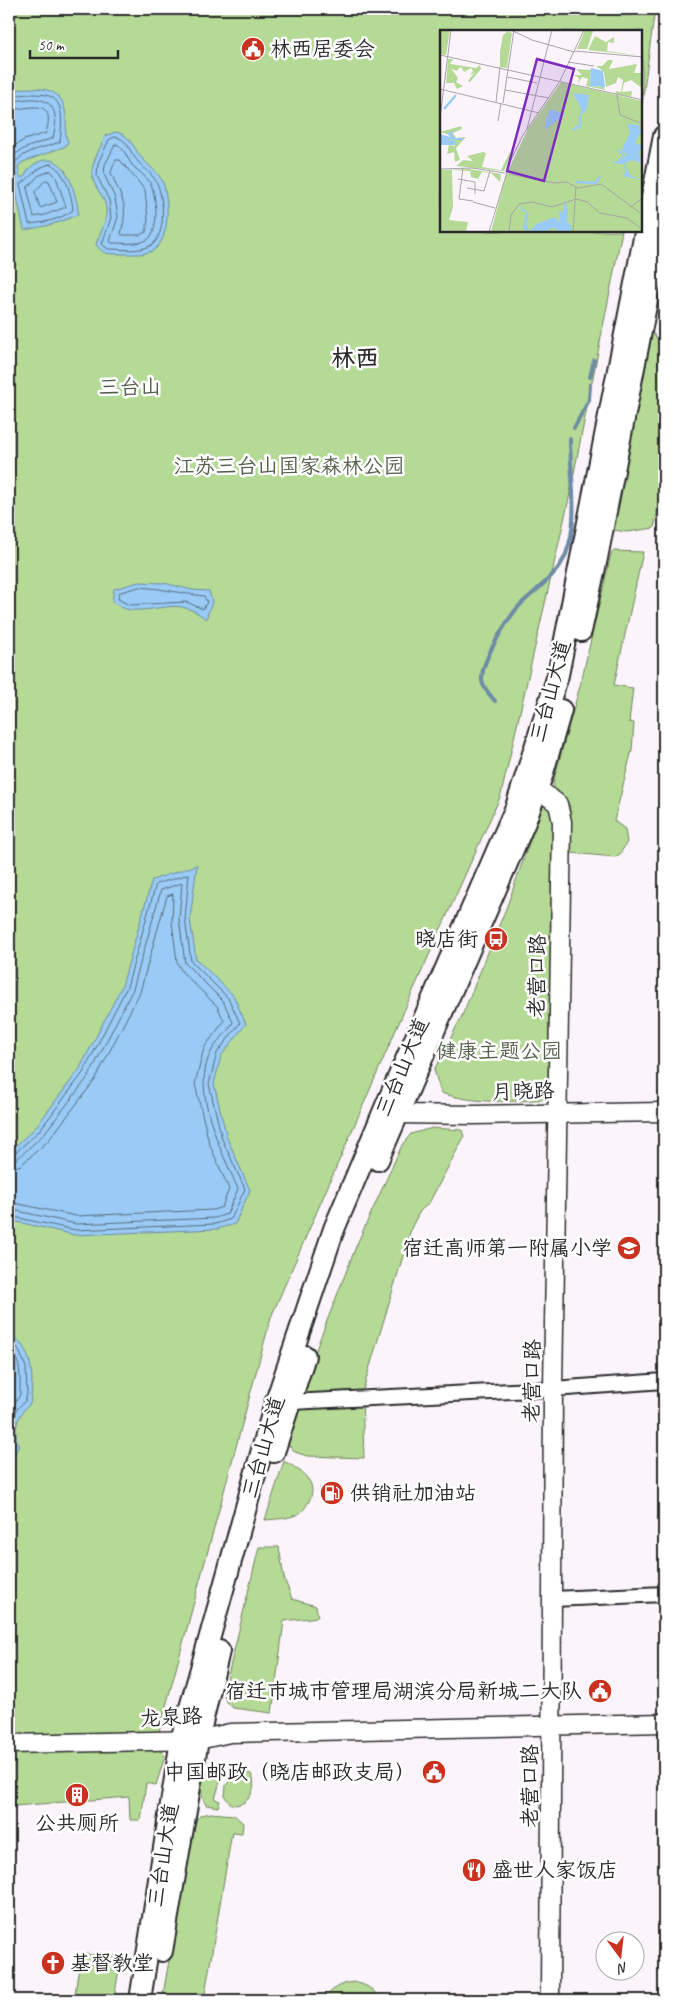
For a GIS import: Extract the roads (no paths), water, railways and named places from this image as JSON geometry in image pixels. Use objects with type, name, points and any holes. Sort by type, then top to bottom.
[{"type":"main road","name":"三台山大道","points":[[530,786],[558,675],[664,136]]},
{"type":"main road","name":"三台山大道","points":[[140,2000],[189,1740],[282,1405],[334,1229],[391,1111],[516,807],[530,786],[569,683],[597,558],[664,213]]},
{"type":"main road","name":"三台山大道","points":[[153,2000],[189,1740]]},
{"type":"street","name":"老营口路","points":[[530,786],[558,804],[562,822],[554,1389],[550,2000]]},
{"type":"street","name":"月晓路","points":[[391,1111],[474,1115],[664,1112]]},
{"type":"street","points":[[282,1405],[664,1381]]},
{"type":"street","points":[[553,1599],[664,1594]]},
{"type":"street","name":"龙泉路","points":[[9,1744],[189,1740],[230,1733],[664,1723]]},
{"type":"water","points":[[26,88],[42,89],[55,93],[59,97],[65,110],[68,142],[66,146],[23,162],[18,166],[20,177],[24,177],[31,167],[41,161],[50,160],[57,162],[63,168],[71,183],[78,214],[52,224],[24,230],[9,160],[9,92]]},
{"type":"water","points":[[115,132],[124,135],[130,141],[141,157],[159,176],[165,190],[167,220],[163,239],[158,246],[149,252],[110,254],[98,248],[96,244],[105,221],[106,210],[103,198],[92,177],[92,172],[96,156],[105,136]]},
{"type":"water","points":[[139,582],[164,583],[192,590],[209,591],[212,602],[206,619],[187,608],[169,607],[130,610],[112,602],[114,589]]},
{"type":"water","points":[[197,865],[190,919],[196,959],[233,995],[246,1024],[221,1056],[214,1084],[227,1138],[250,1190],[235,1224],[217,1229],[75,1235],[9,1220],[9,1152],[35,1128],[79,1070],[122,986],[152,880]]},
{"type":"water","points":[[9,1334],[20,1343],[28,1357],[32,1389],[30,1404],[22,1412],[17,1423],[16,1434],[19,1446],[9,1462]]},
{"type":"waterway","points":[[590,377],[594,360]]},
{"type":"waterway","points":[[574,428],[589,400],[590,385]]},
{"type":"waterway","points":[[495,701],[482,682],[483,671],[491,650],[517,608],[558,568],[566,554],[573,526],[570,439]]},
{"type":"place","name":"林西居委会","points":[[253,49]]},
{"type":"place","name":"晓店街","points":[[496,939]]},
{"type":"place","name":"宿迁高师第一附属小学","points":[[629,1248]]},
{"type":"place","name":"供销社加油站","points":[[332,1493]]},
{"type":"place","name":"宿迁市城市管理局湖滨分局新城二大队","points":[[600,1691]]},
{"type":"place","name":"中国邮政（晓店邮政支局）","points":[[434,1772]]},
{"type":"place","name":"公共厕所","points":[[77,1795]]},
{"type":"place","name":"盛世人家饭店","points":[[474,1870]]},
{"type":"place","name":"基督教堂","points":[[53,1963]]},
{"type":"district","name":"林西","points":[[355,358]]},
{"type":"park label","name":"三台山","points":[[130,387]]},
{"type":"park label","name":"江苏三台山国家森林公园","points":[[289,466]]},
{"type":"park label","name":"健康主题公园","points":[[499,1051]]}]
